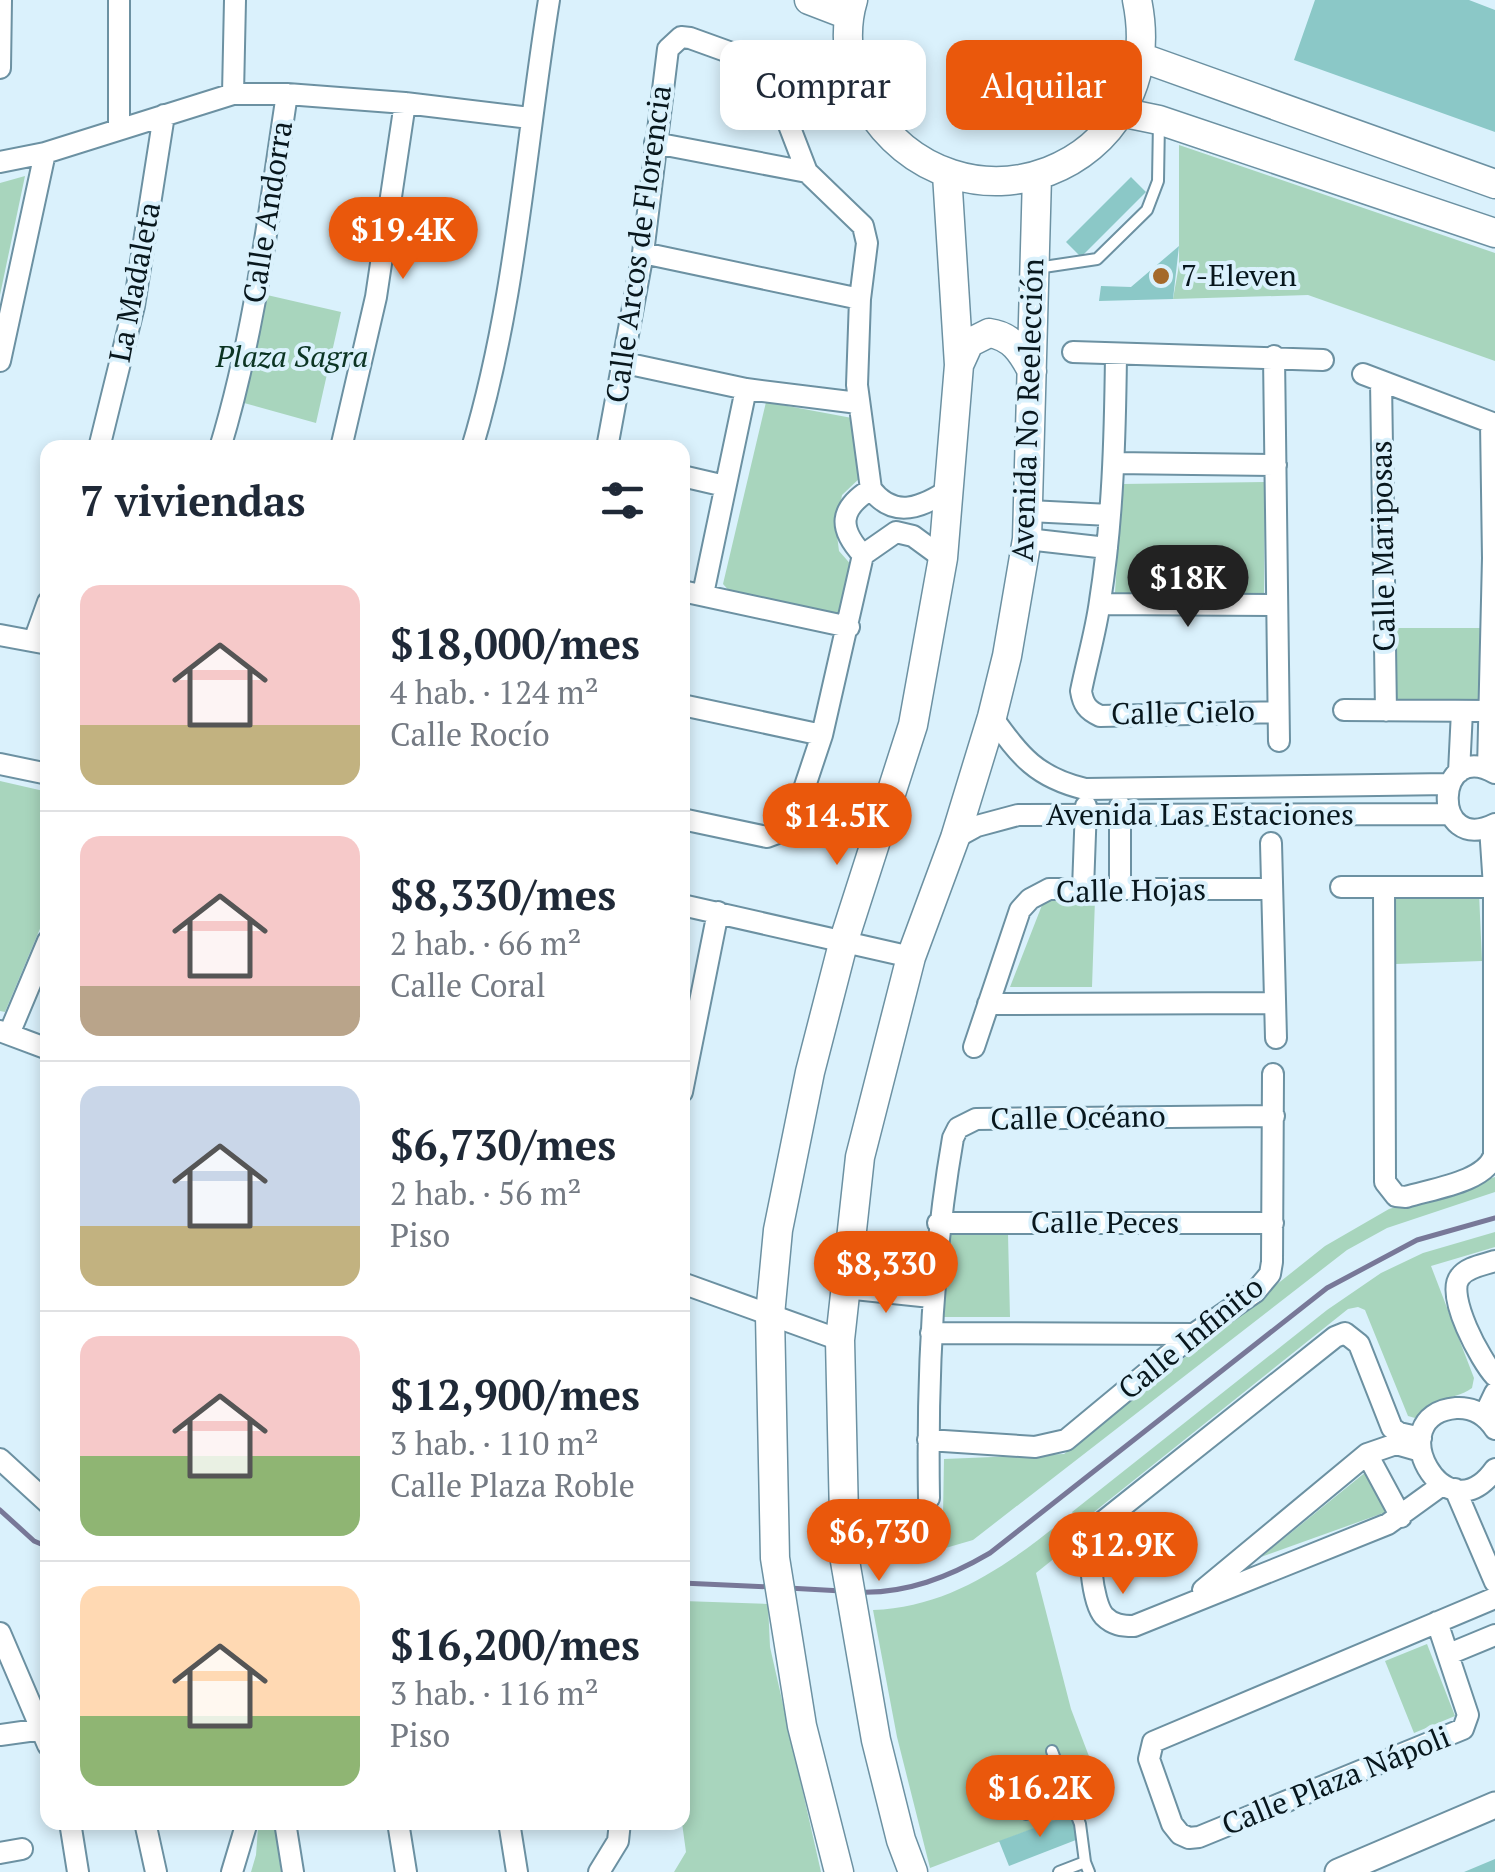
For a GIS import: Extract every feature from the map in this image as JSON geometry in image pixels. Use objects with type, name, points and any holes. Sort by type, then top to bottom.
[{"type":"main road","points":[[809,0],[851,8],[849,55],[860,94],[881,128],[911,155],[946,174],[1007,182],[1037,176],[1070,162],[1106,130]]},
{"type":"main road","points":[[1137,0],[1141,40]]},
{"type":"main road","points":[[1142,58],[1495,184]]},
{"type":"main road","points":[[1142,117],[1495,233]]},
{"type":"main road","points":[[839,1872],[802,1726],[775,1558],[770,1315],[778,1230],[810,1072],[844,940],[913,725],[943,558],[959,365],[946,174]]},
{"type":"main road","name":"Avenida No Reelección","points":[[913,1872],[876,1740],[845,1561],[840,1340],[860,1157],[911,958],[955,838],[1007,656],[1028,525],[1037,176]]},
{"type":"main road","points":[[959,365],[969,343],[989,333],[1011,341],[1021,350],[1032,371]]},
{"type":"street","points":[[0,68],[1,0]]},
{"type":"street","points":[[119,0],[119,127]]},
{"type":"street","points":[[233,94],[235,0]]},
{"type":"street","points":[[474,440],[512,262],[549,0]]},
{"type":"street","name":"Calle Arcos de Florencia","points":[[609,440],[643,253],[668,49],[673,42],[681,37],[690,38],[751,60],[765,72],[808,172]]},
{"type":"street","points":[[0,162],[45,152],[233,94],[405,103],[530,118]]},
{"type":"street","name":"Calle Andorra","points":[[222,440],[260,269],[287,94]]},
{"type":"street","points":[[343,440],[376,296],[405,103]]},
{"type":"street","name":"La Madaleta","points":[[101,440],[134,306],[164,115]]},
{"type":"street","points":[[655,142],[808,172],[862,226],[867,243],[860,299],[858,404],[871,489],[878,498],[899,509],[922,506],[950,489]]},
{"type":"street","points":[[0,361],[45,152]]},
{"type":"street","points":[[643,253],[860,299]]},
{"type":"street","points":[[1073,352],[1323,360]]},
{"type":"street","name":"Calle Cielo","points":[[1116,355],[1114,463],[1107,548],[1100,604],[1081,691],[1083,702],[1090,712],[1100,716],[1278,712]]},
{"type":"street","points":[[1274,356],[1279,741]]},
{"type":"street","points":[[625,364],[746,389],[858,404]]},
{"type":"street","name":"Calle Mariposas","points":[[1386,711],[1372,377],[1493,423]]},
{"type":"street","points":[[746,389],[725,486],[692,593],[849,627]]},
{"type":"street","points":[[1492,771],[1493,423]]},
{"type":"street","points":[[1114,463],[1276,465]]},
{"type":"street","points":[[690,478],[725,486]]},
{"type":"street","points":[[863,555],[845,529],[846,512],[855,498],[871,489]]},
{"type":"street","points":[[690,821],[767,837],[791,828],[822,735],[863,555],[896,532],[899,509]]},
{"type":"street","points":[[1028,525],[1110,515]]},
{"type":"street","points":[[1028,525],[1107,548]]},
{"type":"street","points":[[896,532],[912,536],[943,558]]},
{"type":"street","points":[[1100,604],[1276,605]]},
{"type":"street","points":[[0,635],[40,642]]},
{"type":"street","points":[[690,707],[822,735]]},
{"type":"street","points":[[1344,710],[1492,711]]},
{"type":"street","points":[[1450,814],[1446,804],[1454,778],[1462,711]]},
{"type":"street","name":"Avenida Las Estaciones","points":[[992,718],[1018,754],[1038,772],[1085,789],[1454,778],[1468,768],[1492,771]]},
{"type":"street","points":[[0,764],[40,772]]},
{"type":"street","points":[[1082,889],[1085,789]]},
{"type":"street","points":[[1120,789],[1120,889]]},
{"type":"street","name":"Avenida Las Estaciones","points":[[955,838],[977,826],[1018,814],[1450,814],[1472,829],[1492,826]]},
{"type":"street","points":[[1384,887],[1385,1182],[1396,1196],[1406,1197],[1479,1175],[1492,1163],[1492,826]]},
{"type":"street","points":[[1271,843],[1276,1038]]},
{"type":"street","points":[[1341,887],[1494,886]]},
{"type":"street","name":"Calle Hojas","points":[[974,1046],[1020,910],[1030,898],[1049,888],[1272,889]]},
{"type":"street","points":[[690,907],[911,958]]},
{"type":"street","points":[[690,1052],[718,912]]},
{"type":"street","points":[[40,958],[5,1033],[40,1046]]},
{"type":"street","points":[[988,1004],[1275,1003]]},
{"type":"street","name":"Calle Infinito","points":[[928,1440],[1053,1446],[1080,1430],[1194,1334],[1264,1283],[1272,1262],[1274,1074]]},
{"type":"street","name":"Calle Océano","points":[[929,1498],[931,1296],[938,1223],[958,1128],[976,1120],[1274,1116]]},
{"type":"street","name":"Calle Peces","points":[[938,1223],[1273,1223]]},
{"type":"street","points":[[848,1254],[934,1262]]},
{"type":"street","points":[[1495,1261],[1461,1274],[1456,1296],[1476,1351],[1495,1376]]},
{"type":"street","points":[[690,1286],[840,1340]]},
{"type":"street","points":[[845,1288],[931,1296]]},
{"type":"street","points":[[931,1333],[1194,1334]]},
{"type":"street","points":[[1449,1487],[1402,1517],[1134,1626],[1119,1626],[1105,1616],[1096,1602],[1090,1536],[1117,1510],[1344,1333],[1359,1344],[1388,1422],[1420,1445],[1431,1476],[1449,1487],[1470,1488],[1493,1479]]},
{"type":"street","points":[[1420,1445],[1435,1416],[1446,1410],[1459,1408],[1490,1422],[1495,1393]]},
{"type":"street","points":[[1186,1604],[1368,1454],[1396,1444],[1420,1445]]},
{"type":"street","points":[[1368,1454],[1402,1517]]},
{"type":"street","points":[[0,1459],[40,1496]]},
{"type":"street","points":[[1449,1487],[1495,1582]]},
{"type":"street","name":"Calle Plaza Nápoli","points":[[1437,1622],[1468,1715],[1464,1729],[1198,1838],[1180,1834],[1172,1824],[1149,1759],[1154,1742],[1437,1622],[1495,1598]]},
{"type":"street","points":[[0,1633],[40,1725]]},
{"type":"street","points":[[1449,1654],[1495,1634]]},
{"type":"street","points":[[0,1736],[40,1737]]},
{"type":"street","points":[[1338,1872],[1495,1805]]},
{"type":"street","points":[[71,1830],[78,1872]]},
{"type":"street","points":[[147,1830],[156,1872]]},
{"type":"street","points":[[232,1872],[245,1830]]},
{"type":"street","points":[[286,1830],[293,1872]]},
{"type":"street","points":[[399,1830],[406,1872]]},
{"type":"street","points":[[510,1830],[517,1872]]},
{"type":"street","points":[[599,1872],[618,1841],[619,1830]]},
{"type":"street","points":[[0,1853],[22,1849]]},
{"type":"lane","points":[[1034,268],[1097,259],[1147,210],[1158,181],[1159,120]]},
{"type":"lane","points":[[1052,1751],[1085,1841],[1087,1867],[1059,1872]]},
{"type":"lane","points":[[1010,1769],[1026,1814],[1070,1798]]},
{"type":"green space","points":[[1179,145],[1495,253],[1495,361],[1308,295],[1173,299],[1179,265]]},
{"type":"green space","points":[[25,176],[0,295],[0,183]]},
{"type":"green space","name":"Plaza Sagra","points":[[267,295],[341,312],[316,423],[244,403]]},
{"type":"green space","points":[[766,402],[852,418],[856,461],[862,476],[842,495],[836,527],[839,551],[854,568],[842,616],[731,593],[723,584]]},
{"type":"green space","points":[[1265,482],[1264,593],[1115,593],[1122,484]]},
{"type":"green space","points":[[1397,628],[1481,628],[1481,701],[1397,701]]},
{"type":"green space","points":[[0,781],[40,790],[40,929],[5,1012],[0,1011]]},
{"type":"green space","points":[[1479,893],[1482,961],[1396,964],[1394,896]]},
{"type":"green space","points":[[1095,899],[1092,987],[1010,987],[1044,900]]},
{"type":"green space","points":[[1495,1177],[1495,1192],[1387,1228],[1347,1250],[973,1540],[877,1568],[873,1514],[943,1515],[944,1459],[1064,1454],[1325,1246],[1389,1209]]},
{"type":"green space","points":[[1495,1232],[1495,1247],[1431,1266],[1474,1378],[1472,1388],[1430,1404],[1415,1418],[1408,1416],[1365,1310],[1348,1309],[1079,1524],[1072,1512],[1327,1310],[1381,1273],[1423,1253]]},
{"type":"green space","points":[[1008,1234],[1010,1317],[940,1317],[950,1235]]},
{"type":"green space","points":[[1367,1471],[1389,1511],[1261,1557]]},
{"type":"green space","points":[[1061,1522],[1071,1545],[1036,1573],[1071,1709],[1106,1801],[930,1868],[897,1737],[873,1610],[951,1593],[997,1569]]},
{"type":"green space","points":[[690,1601],[768,1604],[770,1647],[821,1872],[674,1872],[686,1852],[683,1830],[690,1830]]},
{"type":"green space","points":[[1427,1644],[1455,1716],[1414,1733],[1385,1661]]},
{"type":"green space","points":[[258,1830],[276,1830],[281,1872],[251,1872]]},
{"type":"building","points":[[1315,0],[1469,0],[1495,10],[1495,132],[1294,60]]},
{"type":"building","points":[[1131,177],[1146,192],[1081,257],[1066,242]]},
{"type":"building","name":"7-Eleven","points":[[1179,246],[1173,299],[1099,301],[1101,286],[1131,287]]},
{"type":"building","points":[[1071,1814],[1081,1838],[1009,1866],[999,1841]]},
{"type":"building","points":[[1495,1859],[1495,1872],[1464,1872]]},
{"type":"waterway","points":[[858,1592],[893,1590],[927,1582],[990,1553],[1327,1288],[1417,1240],[1495,1218]]},
{"type":"waterway","points":[[0,1510],[40,1544]]},
{"type":"waterway","points":[[690,1583],[772,1587]]},
{"type":"waterway","points":[[788,1588],[842,1591]]},
{"type":"place","name":"7-Eleven","points":[[1161,276]]}]
